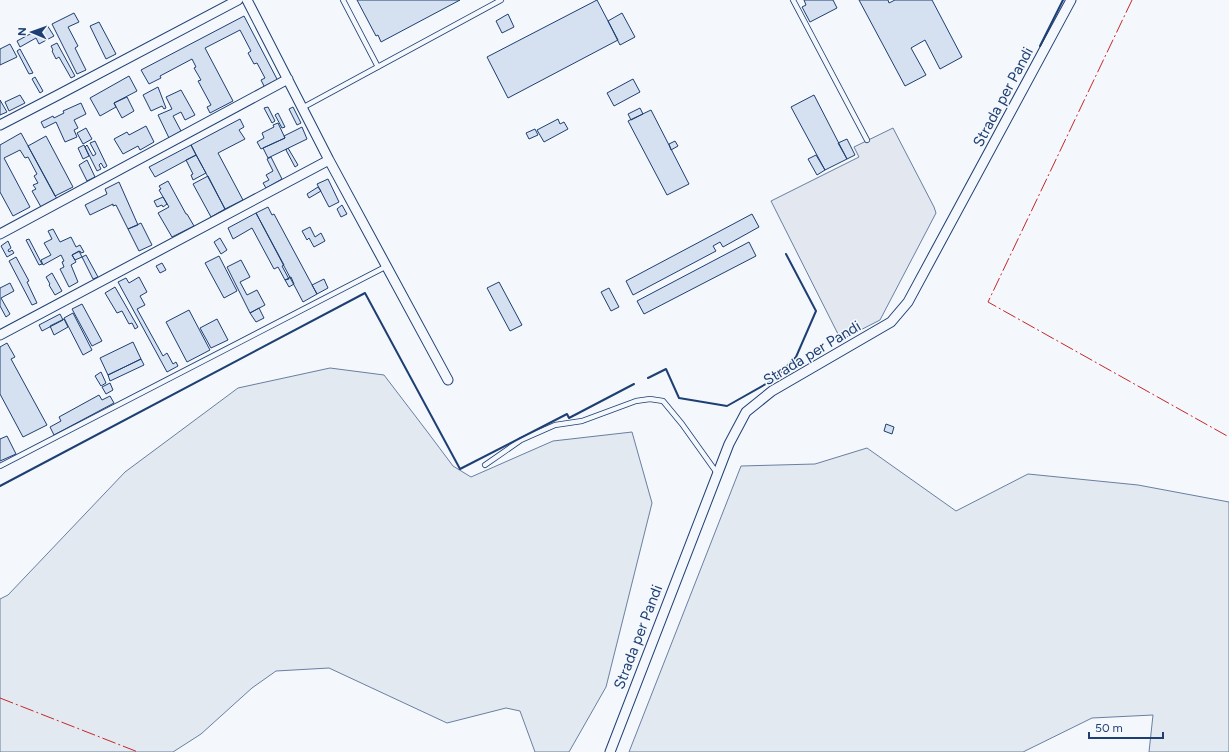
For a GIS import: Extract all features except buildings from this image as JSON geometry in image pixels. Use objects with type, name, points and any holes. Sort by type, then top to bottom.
[{"type":"street","points":[[0,125],[238,0]]},
{"type":"street","points":[[247,0],[329,160],[448,380]]},
{"type":"street","name":"Strada per Pandi","points":[[610,752],[717,473],[729,444],[746,412],[772,391],[891,322],[908,302],[1071,0]]},
{"type":"street","points":[[0,234],[288,79]]},
{"type":"street","points":[[0,335],[329,160]]},
{"type":"lane","points":[[343,0],[378,67]]},
{"type":"lane","points":[[302,108],[501,0]]},
{"type":"lane","points":[[793,0],[867,140]]},
{"type":"lane","points":[[0,466],[387,266]]},
{"type":"lane","points":[[485,465],[521,440],[555,426],[582,421],[636,401],[650,399],[663,401],[682,424],[717,473]]},
{"type":"shaded area","points":[[893,128],[936,213],[880,320],[841,340],[771,201],[859,157],[854,147]]},
{"type":"shaded area","points":[[330,368],[384,375],[453,466],[471,477],[553,441],[632,432],[652,503],[606,687],[569,752],[535,752],[520,711],[506,708],[447,723],[329,668],[276,671],[252,688],[201,734],[173,752],[0,752],[0,599],[8,595],[125,472],[238,388]]},
{"type":"shaded area","points":[[867,448],[956,511],[1028,474],[1138,485],[1229,502],[1229,752],[1149,752],[1153,715],[1092,718],[1023,752],[629,752],[741,466],[815,464]]},
{"type":"wall","points":[[1040,46],[1063,0]]},
{"type":"wall","points":[[648,378],[666,369],[679,398],[727,406],[773,380],[796,357],[816,311],[786,254]]},
{"type":"wall","points":[[0,486],[365,293],[460,469],[567,414],[569,418],[634,384]]},
{"type":"power","points":[[1132,0],[988,302],[1229,437]]},
{"type":"power","points":[[0,698],[138,752]]}]
